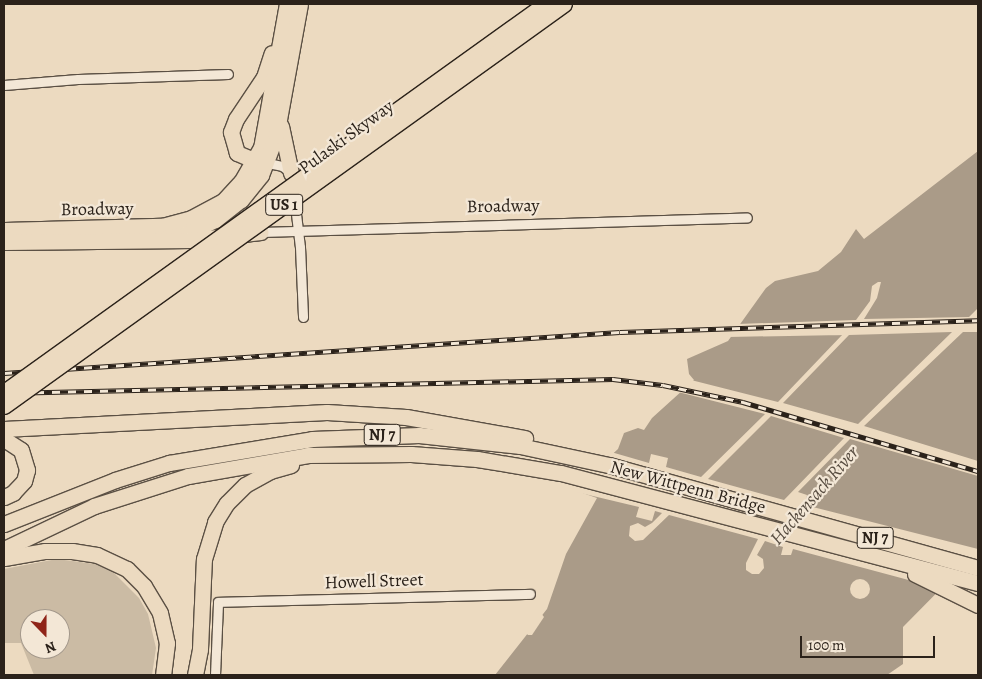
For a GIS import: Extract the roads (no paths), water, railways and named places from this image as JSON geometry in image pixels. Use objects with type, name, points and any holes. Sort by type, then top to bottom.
[{"type":"highway","points":[[262,162],[287,4]]},
{"type":"highway","points":[[261,232],[252,224],[248,214],[251,189],[280,119],[300,4]]},
{"type":"highway","name":"Pulaski Skyway","points":[[4,392],[545,4]]},
{"type":"highway","name":"Pulaski Skyway","points":[[4,406],[564,4]]},
{"type":"highway","points":[[262,162],[234,149],[231,128],[264,77],[284,19]]},
{"type":"highway","points":[[280,119],[291,173]]},
{"type":"highway","name":"Broadway","points":[[4,230],[152,227],[176,223],[223,201],[262,162]]},
{"type":"highway","points":[[159,239],[178,236],[208,224],[229,211],[251,189]]},
{"type":"highway","points":[[159,239],[200,239],[261,232]]},
{"type":"highway","name":"Broadway","points":[[4,242],[159,239]]},
{"type":"highway","points":[[4,429],[307,412],[406,417],[502,432],[566,448],[609,465]]},
{"type":"highway","name":"New Wittpenn Bridge","points":[[17,527],[115,480],[198,458],[286,442],[365,435],[467,439],[566,455],[609,465],[952,559],[978,568]]},
{"type":"highway","points":[[4,439],[21,450],[27,470],[24,481],[13,493],[4,496]]},
{"type":"highway","points":[[195,675],[200,650],[205,552],[213,528],[224,508],[240,489],[275,469],[339,455]]},
{"type":"highway","name":"New Wittpenn Bridge","points":[[339,455],[443,456],[561,473],[978,583]]},
{"type":"highway","name":"NJ 7","points":[[4,537],[17,527],[188,476],[283,458],[339,455]]},
{"type":"highway","name":"NJ 7","points":[[4,548],[17,527]]},
{"type":"highway","points":[[4,558],[45,551],[72,551],[105,558],[127,569],[144,586],[160,613],[166,643],[163,675]]},
{"type":"highway","points":[[856,552],[926,579],[978,605]]},
{"type":"highway","points":[[952,559],[978,562]]},
{"type":"street","points":[[4,85],[78,79],[228,74]]},
{"type":"street","points":[[262,162],[282,166],[291,173],[298,230],[303,317]]},
{"type":"street","name":"Broadway","points":[[261,232],[746,218]]},
{"type":"street","name":"Howell Street","points":[[216,675],[218,602],[530,594]]},
{"type":"water","name":"Hackensack River","points":[[978,151],[978,551],[903,627],[903,664],[887,675],[495,675],[547,609],[566,554],[597,498],[574,490],[618,449],[624,433],[638,428],[644,430],[652,418],[694,380],[689,374],[687,359],[728,341],[766,288],[775,281],[818,271],[841,252],[856,229],[864,239]]},
{"type":"railway","points":[[4,373],[620,332],[978,320]]},
{"type":"railway","points":[[4,393],[613,379],[663,385],[743,402],[978,471]]}]
